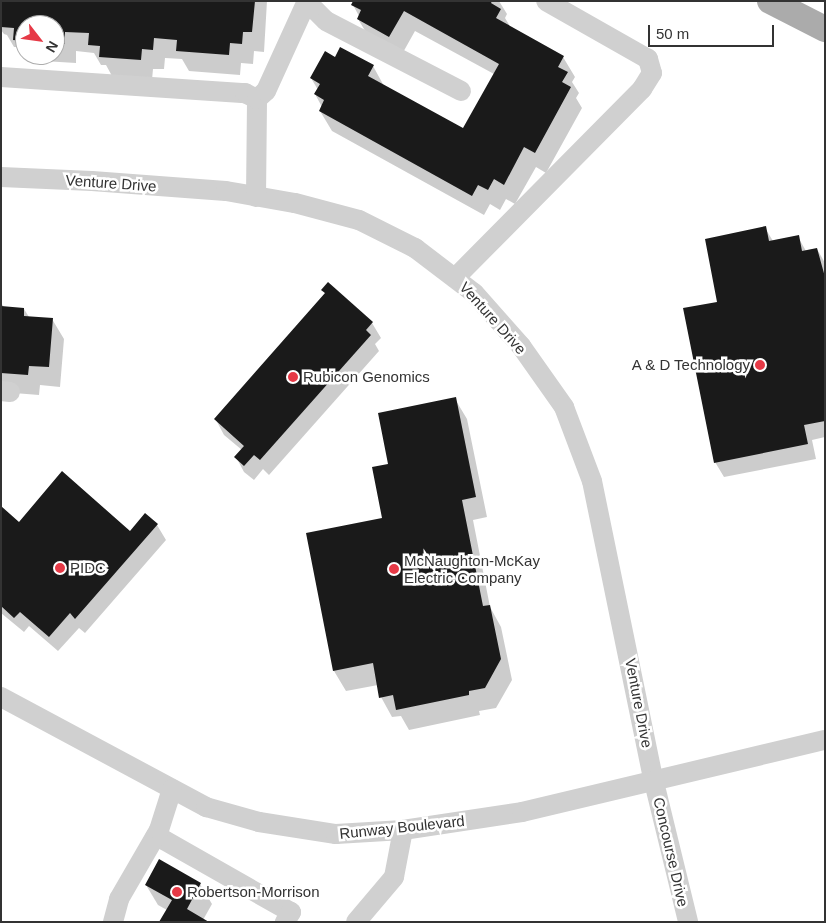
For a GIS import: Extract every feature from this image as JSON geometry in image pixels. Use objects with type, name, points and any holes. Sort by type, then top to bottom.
[{"type":"main road","points":[[770,1],[825,29]]},
{"type":"street","points":[[256,99],[266,91],[307,1],[326,21],[461,91]]},
{"type":"street","points":[[456,278],[642,89],[652,73],[648,59],[546,1]]},
{"type":"street","points":[[1,77],[245,93],[256,99]]},
{"type":"street","points":[[256,99],[256,196]]},
{"type":"street","name":"Venture Drive","points":[[1,177],[100,181],[226,191],[296,203],[359,220],[415,248],[474,293],[521,346],[564,407],[592,481],[654,782]]},
{"type":"street","name":"Runway Boulevard","points":[[1,697],[206,807],[259,822],[336,834],[403,830],[522,812],[825,740]]},
{"type":"street","name":"Concourse Drive","points":[[654,782],[688,922]]},
{"type":"street","points":[[113,922],[119,899],[155,837],[172,789]]},
{"type":"street","points":[[356,922],[394,877],[403,830]]},
{"type":"street","points":[[155,837],[164,840],[291,912],[285,922]]},
{"type":"building","points":[[1,1],[255,1],[252,32],[243,32],[242,44],[230,43],[229,55],[176,51],[177,40],[154,38],[153,50],[142,49],[141,60],[99,57],[100,46],[88,45],[89,33],[65,32],[65,15],[15,15],[15,40],[13,40],[14,28],[1,27]]},
{"type":"building","points":[[353,1],[492,1],[491,3],[501,9],[496,18],[564,56],[558,67],[568,72],[562,82],[571,87],[535,153],[524,147],[504,185],[494,179],[488,190],[478,185],[472,196],[319,111],[324,100],[314,94],[320,84],[310,78],[325,51],[335,57],[340,47],[374,65],[368,76],[463,128],[499,64],[404,11],[389,37],[357,19],[361,10],[351,5]]},
{"type":"building","name":"A & D Technology","points":[[766,226],[769,241],[799,235],[802,251],[817,248],[825,277],[825,421],[804,425],[808,444],[714,463],[683,308],[717,302],[705,239]]},
{"type":"building","name":"Rubicon Genomics","points":[[328,282],[373,322],[366,330],[371,335],[260,460],[254,455],[244,466],[234,457],[244,446],[214,419],[325,293],[321,290]]},
{"type":"building","points":[[1,306],[24,308],[24,316],[53,318],[49,367],[29,366],[28,375],[1,373]]},
{"type":"building","name":"McNaughton-McKay Electric Company","points":[[456,397],[476,497],[462,500],[483,606],[490,605],[501,659],[485,688],[469,691],[469,695],[396,710],[393,695],[379,698],[373,663],[333,671],[306,533],[382,518],[372,467],[388,464],[378,413]]},
{"type":"building","name":"PIDC","points":[[62,471],[130,531],[145,513],[158,524],[75,619],[70,613],[49,637],[20,612],[14,618],[1,606],[1,506],[19,522]]},
{"type":"building","name":"Robertson-Morrison","points":[[159,859],[201,883],[187,909],[209,922],[159,922],[172,900],[145,885]]},
{"type":"place","name":"A & D Technology","points":[[760,365]]},
{"type":"place","name":"Rubicon Genomics","points":[[293,377]]},
{"type":"place","name":"PIDC","points":[[60,568]]},
{"type":"place","name":"McNaughton-McKay Electric Company","points":[[394,569]]},
{"type":"place","name":"Robertson-Morrison","points":[[177,892]]}]
